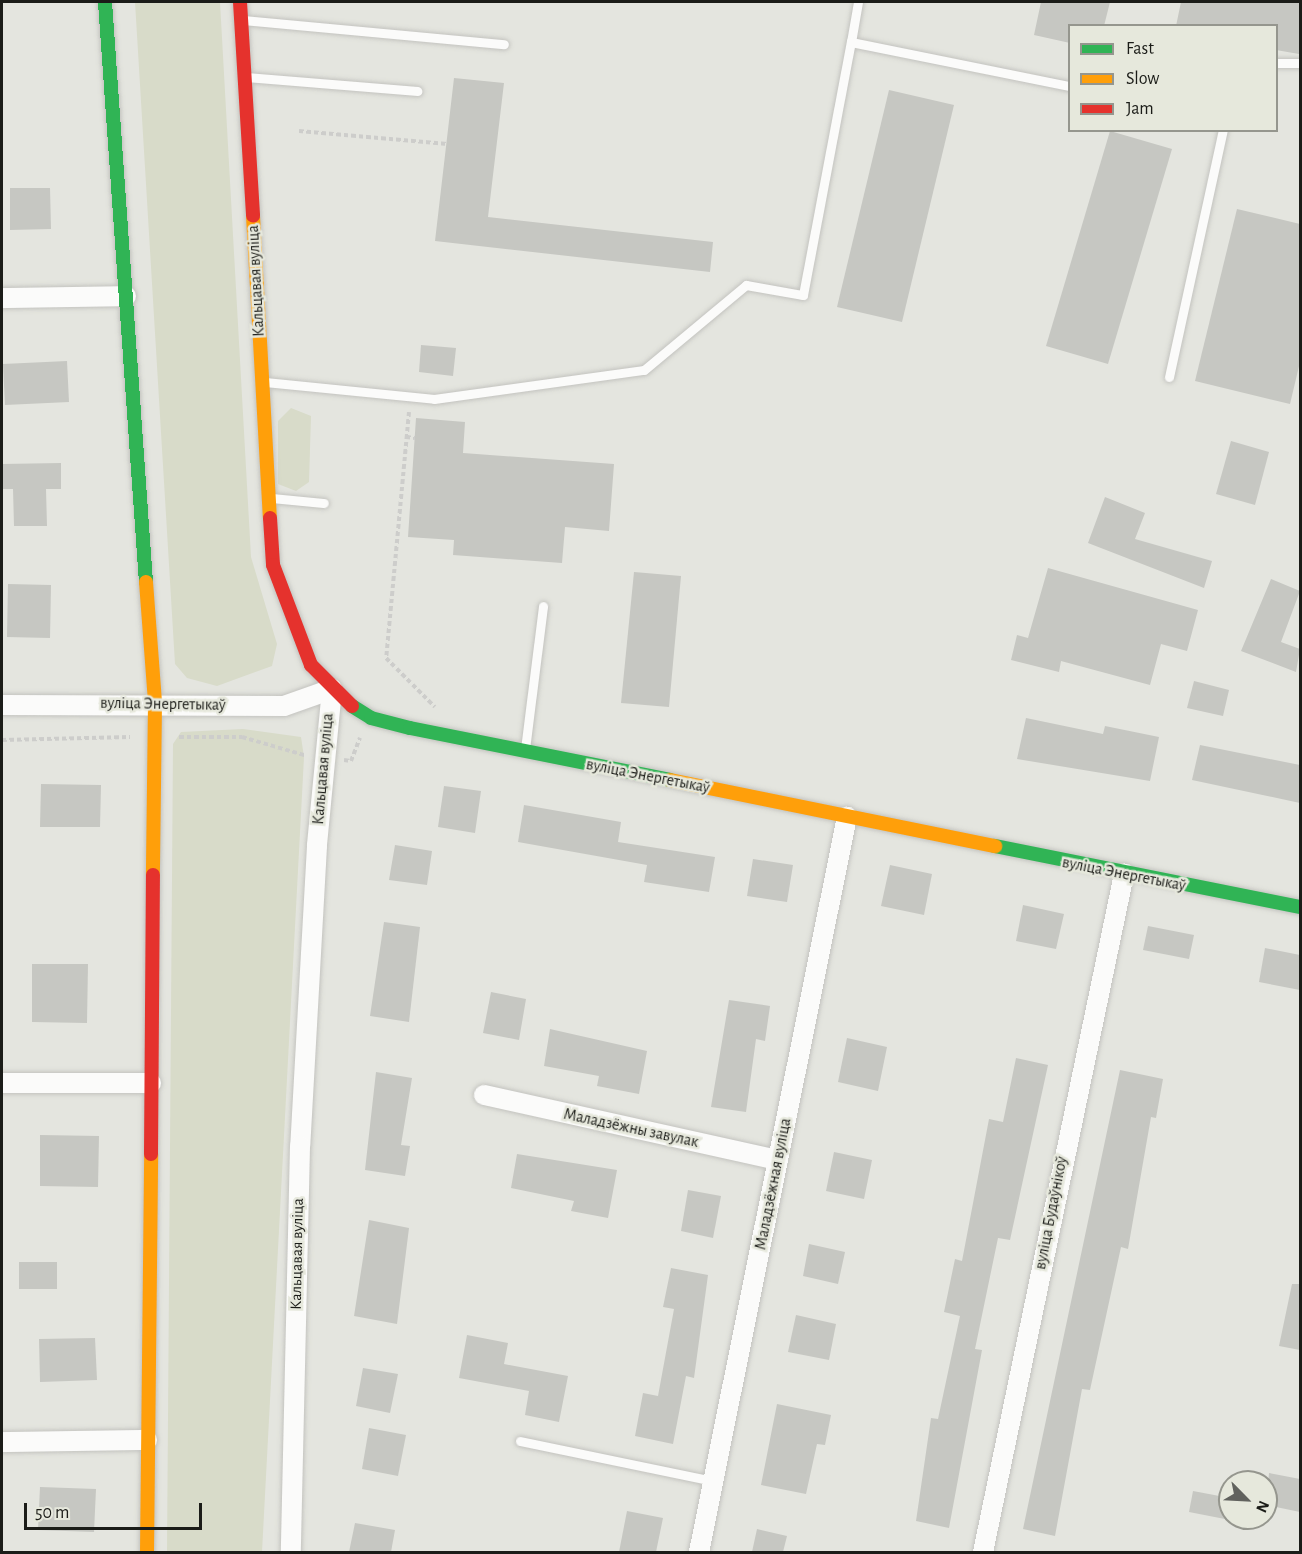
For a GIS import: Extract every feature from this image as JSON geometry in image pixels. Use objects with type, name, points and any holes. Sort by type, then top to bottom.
[{"type":"street","points":[[105,2],[155,703],[147,1552]]},
{"type":"street","name":"Кальцавая вуліца","points":[[240,2],[273,565],[284,605],[310,665],[332,689],[316,846],[300,1146],[291,1552]]},
{"type":"street","points":[[2,298],[126,296]]},
{"type":"street","name":"вуліца Энергетыкаў","points":[[2,705],[155,703],[284,706],[332,689],[371,718],[1124,874],[1300,907]]},
{"type":"street","name":"Маладзёжная вуліца","points":[[699,1552],[847,816]]},
{"type":"street","name":"вуліца Будаўнікоў","points":[[983,1552],[1124,874]]},
{"type":"street","points":[[2,1083],[151,1083]]},
{"type":"street","name":"Маладзёжны завулак","points":[[484,1095],[778,1160]]},
{"type":"street","points":[[2,1442],[147,1440]]},
{"type":"lane","points":[[262,382],[434,399],[644,370],[746,285],[804,295],[858,2]]},
{"type":"lane","points":[[241,20],[504,44]]},
{"type":"lane","points":[[850,42],[1068,86]]},
{"type":"lane","points":[[1278,63],[1300,63]]},
{"type":"lane","points":[[244,77],[417,91]]},
{"type":"lane","points":[[1170,377],[1224,132]]},
{"type":"lane","points":[[269,498],[324,503]]},
{"type":"lane","points":[[525,751],[543,606]]},
{"type":"lane","points":[[520,1442],[712,1481]]},
{"type":"path","points":[[299,131],[447,144]]},
{"type":"path","points":[[406,437],[415,438]]},
{"type":"green space","points":[[135,2],[220,2],[251,557],[277,644],[272,666],[217,686],[187,678],[175,664]]},
{"type":"green space","points":[[291,408],[311,416],[309,482],[296,491],[278,484],[278,421]]},
{"type":"green space","points":[[243,729],[301,737],[304,757],[262,1552],[167,1552],[173,744],[181,732]]},
{"type":"building","points":[[1041,2],[1110,2],[1104,24],[1068,24],[1068,43],[1034,35]]},
{"type":"building","points":[[1181,2],[1300,2],[1299,54],[1278,50],[1278,24],[1176,24]]},
{"type":"building","points":[[454,78],[504,83],[488,217],[713,242],[710,272],[435,241]]},
{"type":"building","points":[[889,90],[954,105],[902,322],[837,307]]},
{"type":"building","points":[[1110,132],[1172,149],[1108,364],[1046,346]]},
{"type":"building","points":[[10,188],[50,188],[51,229],[10,230]]},
{"type":"building","points":[[1237,209],[1300,224],[1300,362],[1290,404],[1195,381]]},
{"type":"building","points":[[421,345],[456,348],[453,376],[419,372]]},
{"type":"building","points":[[67,361],[69,402],[5,405],[3,364]]},
{"type":"building","points":[[416,418],[465,422],[463,453],[614,464],[609,531],[565,527],[562,563],[453,555],[454,540],[408,537]]},
{"type":"building","points":[[1231,441],[1269,452],[1255,505],[1216,494]]},
{"type":"building","points":[[61,463],[61,489],[46,489],[47,526],[14,526],[13,489],[2,489],[2,464]]},
{"type":"building","points":[[1105,497],[1145,513],[1135,539],[1212,561],[1204,588],[1088,543]]},
{"type":"building","points":[[1048,568],[1198,610],[1187,651],[1161,644],[1150,685],[1061,661],[1059,672],[1011,660],[1017,635],[1028,638]]},
{"type":"building","points":[[634,572],[681,576],[669,707],[621,703]]},
{"type":"building","points":[[1271,579],[1300,591],[1281,642],[1300,649],[1296,672],[1241,651]]},
{"type":"building","points":[[8,584],[51,585],[50,638],[7,637]]},
{"type":"building","points":[[1194,681],[1229,690],[1223,716],[1187,708]]},
{"type":"building","points":[[1026,718],[1103,734],[1105,726],[1159,737],[1150,781],[1017,759]]},
{"type":"building","points":[[1200,745],[1300,765],[1300,803],[1192,780]]},
{"type":"building","points":[[41,784],[101,785],[100,827],[40,827]]},
{"type":"building","points":[[444,786],[481,791],[475,833],[438,827]]},
{"type":"building","points":[[524,805],[621,822],[618,842],[715,857],[709,892],[644,882],[647,865],[518,842]]},
{"type":"building","points":[[395,845],[432,851],[427,885],[389,880]]},
{"type":"building","points":[[753,859],[793,865],[787,902],[747,896]]},
{"type":"building","points":[[890,865],[932,874],[924,915],[881,906]]},
{"type":"building","points":[[1023,905],[1064,914],[1056,949],[1016,941]]},
{"type":"building","points":[[384,922],[420,927],[409,1022],[370,1016]]},
{"type":"building","points":[[1148,926],[1194,935],[1189,959],[1143,950]]},
{"type":"building","points":[[1265,948],[1300,955],[1300,990],[1259,982]]},
{"type":"building","points":[[32,964],[88,964],[87,1023],[32,1022]]},
{"type":"building","points":[[491,992],[526,999],[519,1040],[483,1033]]},
{"type":"building","points":[[729,1000],[770,1006],[765,1041],[756,1039],[746,1112],[711,1107]]},
{"type":"building","points":[[550,1029],[647,1051],[639,1094],[597,1086],[599,1076],[544,1066]]},
{"type":"building","points":[[847,1038],[887,1047],[878,1091],[838,1082]]},
{"type":"building","points":[[1016,1058],[1048,1065],[1010,1240],[998,1238],[975,1349],[982,1350],[949,1528],[916,1521],[931,1418],[938,1419],[960,1316],[944,1312],[955,1259],[962,1261],[989,1119],[1003,1122]]},
{"type":"building","points":[[1120,1070],[1163,1079],[1156,1118],[1151,1117],[1128,1249],[1121,1247],[1090,1390],[1082,1389],[1055,1536],[1023,1529]]},
{"type":"building","points":[[376,1072],[412,1078],[401,1145],[410,1146],[405,1176],[365,1170]]},
{"type":"building","points":[[40,1135],[99,1136],[98,1187],[40,1186]]},
{"type":"building","points":[[834,1152],[872,1160],[864,1199],[826,1191]]},
{"type":"building","points":[[517,1154],[617,1170],[608,1218],[571,1211],[574,1201],[511,1188]]},
{"type":"building","points":[[688,1190],[721,1196],[713,1238],[681,1231]]},
{"type":"building","points":[[369,1220],[409,1228],[397,1324],[354,1316]]},
{"type":"building","points":[[809,1244],[845,1252],[838,1284],[803,1276]]},
{"type":"building","points":[[19,1262],[57,1262],[57,1289],[19,1289]]},
{"type":"building","points":[[671,1268],[708,1275],[694,1378],[686,1376],[673,1444],[635,1436],[643,1393],[658,1396],[674,1309],[663,1307]]},
{"type":"building","points":[[1292,1284],[1300,1284],[1300,1350],[1279,1346]]},
{"type":"building","points":[[796,1315],[836,1324],[829,1360],[788,1352]]},
{"type":"building","points":[[467,1335],[508,1343],[504,1364],[568,1376],[559,1422],[525,1415],[529,1391],[459,1378]]},
{"type":"building","points":[[95,1338],[97,1380],[40,1382],[39,1339]]},
{"type":"building","points":[[363,1368],[398,1374],[390,1413],[356,1406]]},
{"type":"building","points":[[777,1404],[831,1415],[825,1445],[817,1444],[806,1494],[761,1485]]},
{"type":"building","points":[[369,1428],[406,1435],[398,1476],[362,1469]]},
{"type":"building","points":[[1278,1475],[1300,1479],[1300,1512],[1278,1507]]},
{"type":"building","points":[[40,1487],[96,1489],[94,1532],[38,1530]]},
{"type":"building","points":[[1193,1491],[1218,1496],[1218,1518],[1189,1512]]},
{"type":"building","points":[[627,1511],[663,1518],[656,1552],[619,1552]]},
{"type":"building","points":[[355,1523],[395,1530],[391,1552],[349,1552]]},
{"type":"building","points":[[757,1529],[787,1536],[783,1552],[752,1552]]},
{"type":"traffic: fast","points":[[105,2],[146,582]]},
{"type":"traffic: fast","points":[[352,706],[371,718],[410,728],[670,780]]},
{"type":"traffic: fast","points":[[995,846],[1300,907]]},
{"type":"traffic: slow","points":[[253,216],[270,518]]},
{"type":"traffic: slow","points":[[146,582],[155,703],[153,875]]},
{"type":"traffic: slow","points":[[670,780],[995,846]]},
{"type":"traffic: slow","points":[[147,1552],[151,1154]]},
{"type":"traffic: jam","points":[[240,2],[253,216]]},
{"type":"traffic: jam","points":[[270,518],[273,565],[311,665],[352,706]]},
{"type":"traffic: jam","points":[[151,1154],[153,875]]}]
